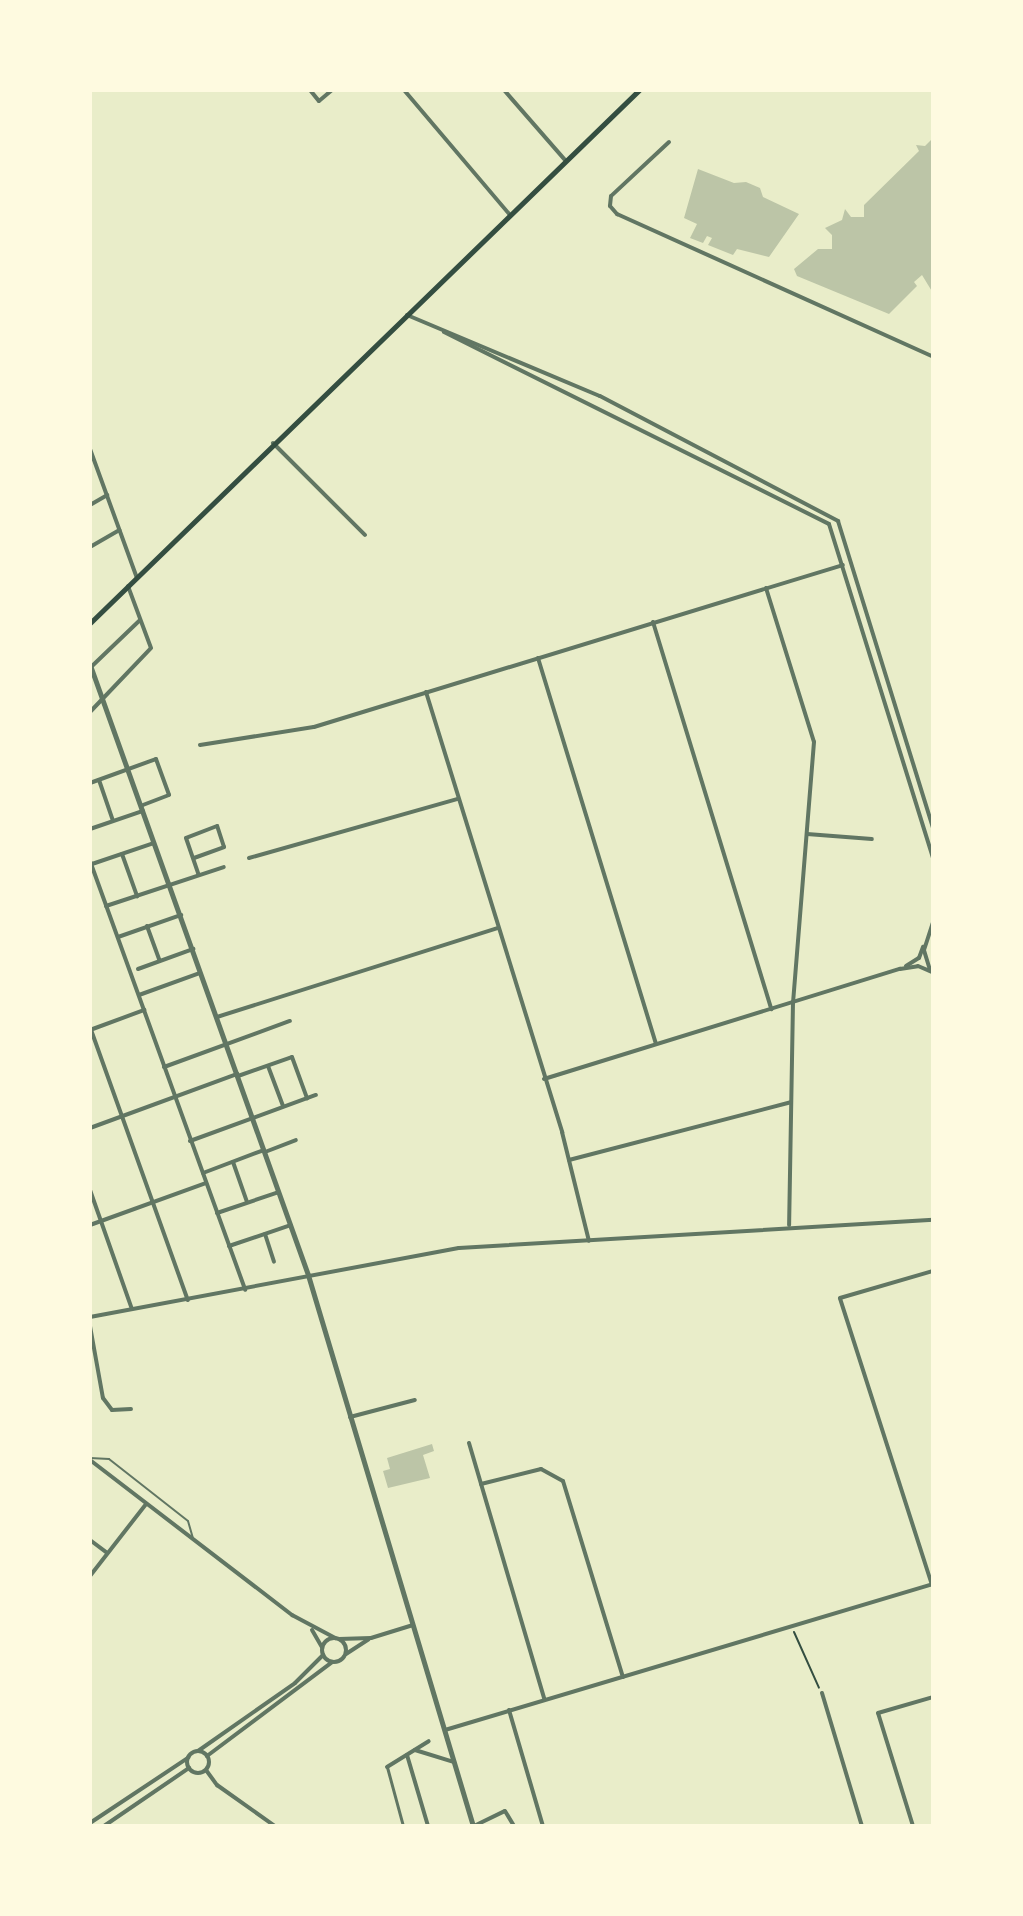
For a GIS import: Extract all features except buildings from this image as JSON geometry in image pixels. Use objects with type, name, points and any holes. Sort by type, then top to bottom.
[{"type":"main road","points":[[90,623],[639,90]]},
{"type":"street","points":[[310,90],[319,101],[332,90]]},
{"type":"street","points":[[404,90],[510,215]]},
{"type":"street","points":[[504,90],[566,161]]},
{"type":"street","points":[[669,142],[611,196],[610,206],[617,214],[933,357]]},
{"type":"street","points":[[407,315],[600,396],[838,521],[933,828]]},
{"type":"street","points":[[438,329],[472,350],[824,521],[833,529],[933,858]]},
{"type":"street","points":[[273,443],[365,535]]},
{"type":"street","points":[[90,449],[92,462],[137,578]]},
{"type":"street","points":[[90,505],[107,495]]},
{"type":"street","points":[[90,547],[119,530]]},
{"type":"street","points":[[200,745],[314,727],[843,565]]},
{"type":"street","points":[[90,712],[151,648],[128,586]]},
{"type":"street","points":[[766,588],[814,742],[793,1002],[789,1226]]},
{"type":"street","points":[[141,619],[90,667],[308,1275],[473,1826],[505,1811],[514,1826]]},
{"type":"street","points":[[653,622],[771,1009]]},
{"type":"street","points":[[538,658],[656,1043]]},
{"type":"street","points":[[426,692],[569,1160],[589,1242]]},
{"type":"street","points":[[90,783],[156,759],[169,795],[90,829]]},
{"type":"street","points":[[99,780],[113,821]]},
{"type":"street","points":[[249,858],[458,799]]},
{"type":"street","points":[[194,858],[224,847],[217,826],[186,838],[199,875]]},
{"type":"street","points":[[807,834],[872,839]]},
{"type":"street","points":[[154,843],[91,863],[245,1290]]},
{"type":"street","points":[[122,854],[137,896]]},
{"type":"street","points":[[106,906],[224,867]]},
{"type":"street","points":[[118,937],[181,915]]},
{"type":"street","points":[[900,969],[919,958],[933,923]]},
{"type":"street","points":[[147,926],[160,961]]},
{"type":"street","points":[[217,1017],[498,928]]},
{"type":"street","points":[[926,938],[932,973]]},
{"type":"street","points":[[138,969],[193,949]]},
{"type":"street","points":[[544,1079],[900,969],[918,966],[932,973]]},
{"type":"street","points":[[139,995],[201,972]]},
{"type":"street","points":[[144,1010],[90,1029],[188,1300]]},
{"type":"street","points":[[164,1067],[290,1021]]},
{"type":"street","points":[[90,1128],[292,1057],[307,1098]]},
{"type":"street","points":[[268,1066],[283,1106]]},
{"type":"street","points":[[190,1141],[316,1095]]},
{"type":"street","points":[[569,1160],[791,1102]]},
{"type":"street","points":[[203,1173],[296,1140]]},
{"type":"street","points":[[233,1162],[247,1202]]},
{"type":"street","points":[[90,1225],[206,1183]]},
{"type":"street","points":[[90,1190],[132,1309]]},
{"type":"street","points":[[217,1213],[279,1192]]},
{"type":"street","points":[[90,1317],[459,1248],[589,1242],[789,1226],[933,1220]]},
{"type":"street","points":[[229,1246],[291,1225]]},
{"type":"street","points":[[265,1234],[274,1262]]},
{"type":"street","points":[[444,1730],[932,1585],[840,1298],[933,1271]]},
{"type":"street","points":[[90,1326],[103,1398],[112,1410],[131,1409]]},
{"type":"street","points":[[350,1417],[415,1400]]},
{"type":"street","points":[[469,1443],[544,1699]]},
{"type":"street","points":[[90,1459],[311,1628],[337,1639],[371,1638],[413,1625]]},
{"type":"street","points":[[481,1484],[528,1470],[554,1473],[568,1495],[623,1677]]},
{"type":"street","points":[[90,1576],[146,1504]]},
{"type":"street","points":[[90,1540],[108,1553]]},
{"type":"street","points":[[311,1628],[323,1655],[332,1662]]},
{"type":"street","points":[[275,1826],[217,1785],[206,1770],[207,1756],[332,1662],[371,1638]]},
{"type":"street","points":[[322,1647],[337,1639]]},
{"type":"street","points":[[337,1639],[345,1656]]},
{"type":"street","points":[[90,1823],[295,1683],[323,1655]]},
{"type":"street","points":[[822,1693],[862,1826]]},
{"type":"street","points":[[913,1826],[878,1713],[933,1697]]},
{"type":"street","points":[[509,1710],[543,1826]]},
{"type":"street","points":[[403,1826],[387,1767],[429,1741]]},
{"type":"street","points":[[415,1750],[454,1762]]},
{"type":"street","points":[[198,1751],[207,1756]]},
{"type":"street","points":[[407,1755],[428,1826]]},
{"type":"street","points":[[188,1758],[189,1768]]},
{"type":"street","points":[[189,1768],[197,1773],[206,1770]]},
{"type":"street","points":[[104,1826],[189,1768]]},
{"type":"lane","points":[[90,1459],[109,1459],[188,1521],[193,1539]]},
{"type":"path","points":[[792,1627],[822,1693]]}]
